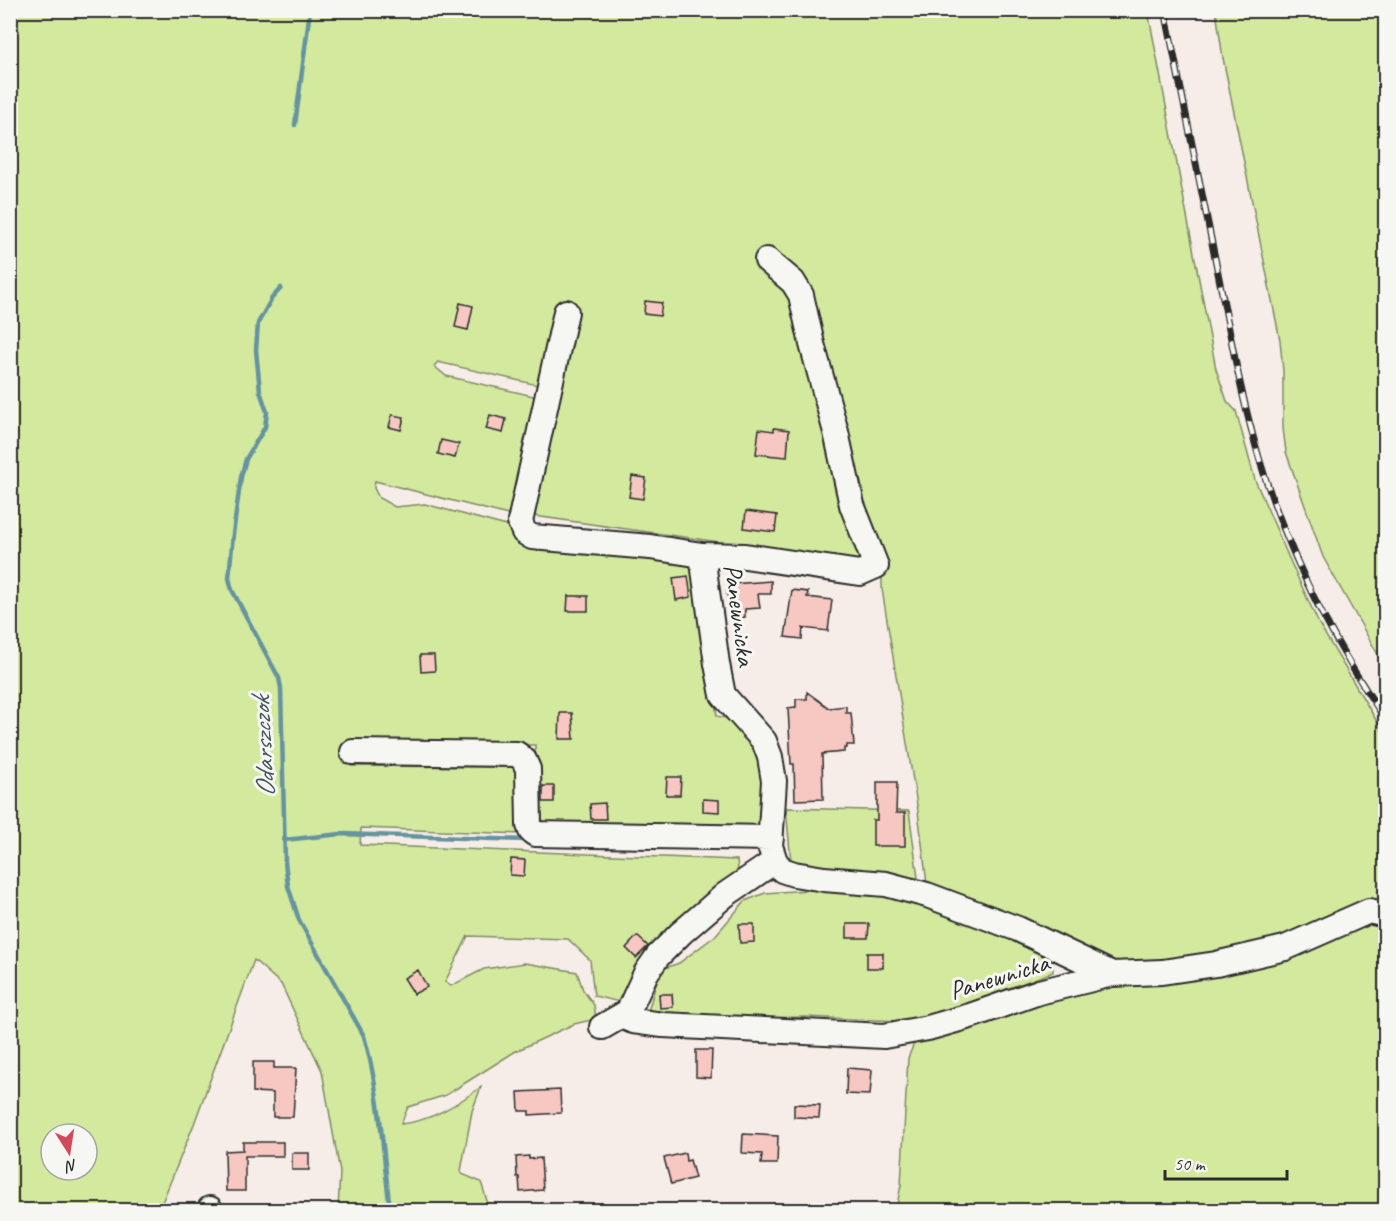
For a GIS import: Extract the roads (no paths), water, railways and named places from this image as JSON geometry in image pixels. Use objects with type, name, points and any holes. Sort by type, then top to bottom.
[{"type":"street","name":"Panewnicka","points":[[767,260],[793,282],[803,302],[852,505],[876,566],[860,573],[745,556],[702,555],[723,695],[764,741],[770,757],[774,781],[770,846],[775,861],[725,896],[681,933],[658,956],[646,973],[628,1012],[612,1021],[884,1036],[928,1028],[1039,992],[1112,974],[1162,972],[1216,964],[1285,948],[1369,911],[1386,915]]},
{"type":"street","points":[[566,312],[520,522],[524,531],[532,537],[639,546],[702,555]]},
{"type":"street","points":[[352,752],[517,754],[524,760],[528,769],[529,825],[535,834],[771,838]]},
{"type":"street","points":[[775,861],[782,870],[794,874],[886,884],[927,895],[1018,929],[1112,974]]},
{"type":"waterway","name":"Odarszczok","points":[[295,125],[310,10]]},
{"type":"waterway","name":"Odarszczok","points":[[281,288],[272,298],[258,323],[256,350],[260,391],[267,412],[265,427],[246,459],[241,477],[229,578],[232,590],[279,678],[285,862],[288,886],[299,920],[364,1036],[377,1101],[390,1210]]},
{"type":"waterway","points":[[284,840],[341,834],[528,840]]},
{"type":"railway","points":[[1165,10],[1239,378],[1265,477],[1289,541],[1317,603],[1367,692],[1386,720]]}]
